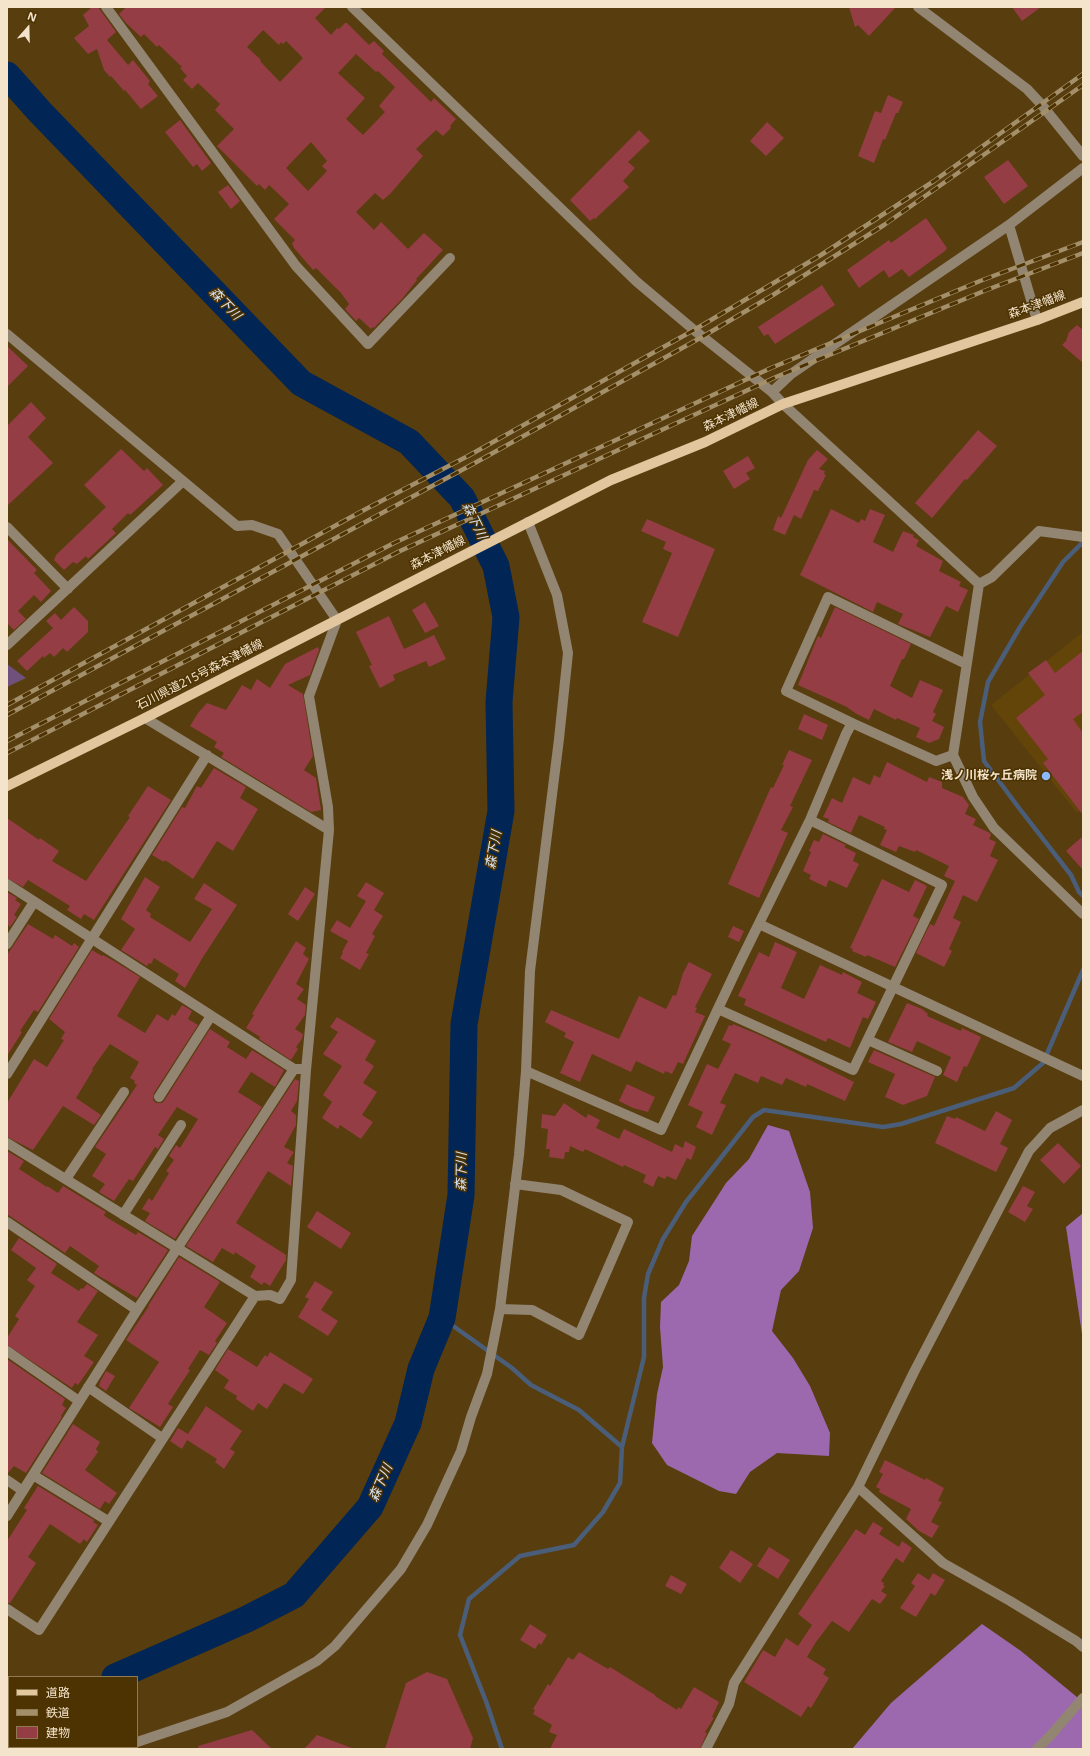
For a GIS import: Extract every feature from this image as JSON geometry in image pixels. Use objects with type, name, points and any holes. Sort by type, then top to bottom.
[{"type":"main road","name":"森本津幡線","points":[[404,585],[611,480],[705,442],[783,404],[1037,320],[1083,302]]},
{"type":"main road","name":"石川県道215号森本津幡線","points":[[7,786],[145,718],[404,585]]},
{"type":"street","points":[[106,7],[296,266],[368,344],[450,258]]},
{"type":"street","points":[[352,7],[637,282],[694,330],[772,392],[783,404],[979,584]]},
{"type":"street","points":[[918,7],[1026,89],[1041,104],[1083,156]]},
{"type":"street","points":[[772,392],[791,374],[1009,226],[1083,168]]},
{"type":"street","points":[[1009,226],[1037,320]]},
{"type":"street","points":[[7,334],[237,526],[252,525],[278,534],[337,620],[309,696],[328,807],[329,830],[306,1070],[291,1280],[280,1299],[270,1294],[255,1296],[7,1143]]},
{"type":"street","points":[[7,645],[183,481]]},
{"type":"street","points":[[138,1742],[227,1712],[317,1661],[335,1646],[401,1569],[427,1525],[461,1451],[487,1374],[500,1309],[515,1184],[526,1071],[530,971],[559,739],[568,653],[557,595],[528,522]]},
{"type":"street","points":[[7,527],[68,589]]},
{"type":"street","points":[[979,584],[992,577],[1039,531],[1079,536]]},
{"type":"street","points":[[979,584],[953,755],[973,797],[994,828],[1083,914]]},
{"type":"street","points":[[953,755],[936,761],[786,691],[828,596],[966,664]]},
{"type":"street","points":[[145,718],[329,830]]},
{"type":"street","points":[[526,1071],[661,1130],[810,820],[852,723]]},
{"type":"street","points":[[7,1074],[207,755]]},
{"type":"street","points":[[718,1009],[854,1070],[942,885],[810,820]]},
{"type":"street","points":[[7,884],[294,1069],[306,1070]]},
{"type":"street","points":[[7,944],[34,902]]},
{"type":"street","points":[[759,924],[1083,1076]]},
{"type":"street","points":[[158,1097],[211,1016]]},
{"type":"street","points":[[868,1040],[937,1071]]},
{"type":"street","points":[[7,1516],[137,1310],[294,1069]]},
{"type":"street","points":[[66,1180],[124,1092]]},
{"type":"street","points":[[706,1749],[729,1704],[734,1683],[858,1487],[914,1372],[1029,1151],[1050,1128],[1083,1110]]},
{"type":"street","points":[[123,1215],[181,1125]]},
{"type":"street","points":[[500,1309],[532,1310],[579,1335],[628,1222],[561,1190],[515,1184]]},
{"type":"street","points":[[7,1222],[137,1310]]},
{"type":"street","points":[[7,1609],[39,1630],[108,1521],[255,1296]]},
{"type":"street","points":[[7,1351],[79,1401]]},
{"type":"street","points":[[88,1387],[162,1438]]},
{"type":"street","points":[[33,1475],[108,1521]]},
{"type":"street","points":[[7,1480],[23,1491]]},
{"type":"street","points":[[858,1487],[943,1563],[1010,1601],[1076,1641],[1083,1647]]},
{"type":"street","points":[[1037,1749],[1083,1698]]},
{"type":"shaded area","points":[[1083,632],[1083,808],[1077,813],[991,705]]},
{"type":"shaded area","points":[[7,664],[26,678],[7,687]]},
{"type":"shaded area","points":[[768,1125],[789,1131],[810,1192],[813,1228],[799,1271],[781,1290],[772,1331],[793,1358],[810,1386],[830,1433],[829,1456],[777,1453],[750,1472],[736,1494],[719,1491],[667,1465],[652,1443],[657,1394],[663,1367],[660,1327],[661,1302],[679,1285],[689,1261],[692,1236],[726,1183],[749,1159]]},
{"type":"shaded area","points":[[1083,1213],[1083,1341],[1066,1227]]},
{"type":"shaded area","points":[[982,1624],[1021,1651],[1083,1702],[1083,1749],[852,1749],[891,1703]]},
{"type":"building","points":[[92,7],[98,7],[116,32],[107,40],[128,65],[133,60],[150,81],[148,84],[158,96],[141,109],[125,90],[124,91],[104,70],[97,49],[88,54],[74,38],[89,26],[83,15]]},
{"type":"building","points":[[126,7],[326,7],[315,18],[331,35],[337,28],[339,29],[347,23],[369,45],[374,41],[384,51],[382,54],[431,102],[434,98],[456,119],[450,126],[451,128],[443,136],[436,130],[416,149],[423,156],[390,194],[383,200],[375,193],[356,212],[374,230],[381,222],[408,249],[424,233],[443,250],[416,279],[417,280],[402,299],[374,328],[373,327],[371,329],[359,318],[356,321],[345,309],[349,304],[341,293],[316,268],[313,270],[294,248],[292,243],[295,240],[274,219],[289,204],[269,185],[265,190],[259,184],[257,186],[217,146],[234,129],[215,110],[220,104],[198,83],[192,89],[183,80],[187,76],[180,68],[182,67],[159,45],[157,47],[144,34],[141,37],[119,14]],"holes":[[[263,30],[279,45],[281,42],[283,44],[286,41],[303,58],[280,82],[260,61],[261,60],[247,47]],[[356,54],[376,72],[378,71],[395,87],[379,106],[385,112],[363,135],[346,119],[365,98],[338,73]],[[311,142],[327,161],[322,166],[327,171],[308,191],[286,168]]]},
{"type":"building","points":[[849,7],[896,7],[869,36],[858,25],[855,27]]},
{"type":"building","points":[[1012,7],[1041,7],[1022,21]]},
{"type":"building","points":[[888,95],[903,102],[898,113],[896,113],[885,140],[883,139],[874,163],[858,156],[875,111],[881,113]]},
{"type":"building","points":[[180,120],[211,163],[202,171],[197,164],[193,167],[165,132]]},
{"type":"building","points":[[767,122],[784,138],[766,156],[750,141]]},
{"type":"building","points":[[639,130],[650,141],[628,162],[635,168],[623,181],[629,187],[595,219],[594,218],[590,221],[570,200]]},
{"type":"building","points":[[1008,160],[1028,186],[1004,204],[984,177]]},
{"type":"building","points":[[228,185],[240,201],[231,209],[218,192]]},
{"type":"building","points":[[926,218],[947,248],[945,251],[909,277],[902,269],[889,278],[884,270],[859,288],[847,270],[889,240],[891,243]]},
{"type":"building","points":[[822,285],[835,305],[775,344],[768,334],[764,336],[758,327]]},
{"type":"building","points":[[1077,325],[1083,330],[1083,363],[1062,345],[1066,341],[1069,332]]},
{"type":"building","points":[[7,346],[28,366],[7,387]]},
{"type":"building","points":[[31,402],[46,418],[28,437],[53,463],[7,506],[7,426]]},
{"type":"building","points":[[978,430],[997,446],[967,480],[965,479],[932,518],[915,503]]},
{"type":"building","points":[[121,449],[144,471],[147,468],[163,485],[130,515],[128,513],[112,529],[116,533],[88,559],[86,556],[77,564],[73,562],[64,570],[54,560],[56,555],[106,507],[84,485]]},
{"type":"building","points":[[817,450],[828,459],[819,469],[825,471],[824,474],[826,475],[818,491],[814,490],[801,519],[794,515],[785,535],[773,530],[778,516],[781,518],[808,460]]},
{"type":"building","points":[[748,456],[755,468],[746,473],[750,479],[734,489],[723,471]]},
{"type":"building","points":[[831,509],[859,523],[861,519],[865,521],[870,509],[885,515],[873,542],[893,552],[903,531],[914,535],[913,537],[919,540],[916,546],[943,561],[939,571],[961,582],[959,586],[968,590],[958,612],[946,606],[930,637],[898,624],[903,614],[877,602],[873,612],[800,575]]},
{"type":"building","points":[[647,519],[715,549],[678,637],[642,622],[672,553],[663,549],[666,542],[641,531]]},
{"type":"building","points":[[7,539],[37,570],[34,573],[51,591],[41,602],[34,595],[18,611],[26,619],[14,630],[7,623]]},
{"type":"building","points":[[425,602],[439,626],[425,633],[412,610]]},
{"type":"building","points":[[74,607],[88,621],[88,632],[67,652],[63,648],[54,657],[50,653],[44,658],[43,656],[27,671],[17,661],[53,628],[46,621],[55,613],[61,620]]},
{"type":"building","points":[[835,607],[911,644],[904,659],[902,659],[890,686],[912,698],[920,680],[943,690],[933,712],[936,714],[932,721],[944,727],[939,739],[929,743],[916,737],[920,728],[897,718],[896,720],[874,709],[869,720],[847,707],[798,685],[818,636],[821,638]]},
{"type":"building","points":[[389,616],[404,649],[434,635],[446,659],[429,667],[426,661],[393,675],[395,680],[380,688],[369,666],[372,665],[356,632]]},
{"type":"building","points":[[318,647],[319,650],[310,675],[288,685],[303,694],[313,756],[304,770],[316,778],[321,810],[311,812],[221,757],[224,753],[214,747],[217,742],[190,726],[198,713],[207,703],[226,710],[242,685],[251,690],[257,679],[270,688],[285,664]]},
{"type":"building","points":[[1083,651],[1083,712],[1073,719],[1083,733],[1083,815],[1043,763],[1048,759],[1016,718],[1045,695],[1028,673],[1046,660],[1055,673]]},
{"type":"building","points":[[804,714],[828,725],[822,740],[798,729]]},
{"type":"building","points":[[789,750],[812,760],[790,806],[793,807],[781,830],[788,833],[759,898],[728,884],[771,787],[773,788],[784,765],[782,765]]},
{"type":"building","points":[[887,762],[927,782],[929,777],[942,782],[942,788],[963,797],[969,805],[965,814],[976,819],[973,825],[990,833],[991,835],[989,839],[996,842],[990,856],[998,860],[977,902],[963,895],[953,918],[961,922],[949,949],[952,951],[944,967],[916,953],[930,924],[934,926],[955,881],[944,876],[949,866],[916,850],[915,852],[899,846],[896,852],[880,845],[887,830],[884,829],[885,827],[859,815],[851,833],[828,822],[829,819],[823,817],[832,798],[842,803],[853,777],[870,785],[874,775],[880,778]]},
{"type":"building","points":[[214,768],[246,787],[240,798],[258,809],[233,851],[217,841],[193,879],[165,860],[164,862],[152,855],[182,807],[185,808],[197,786],[201,788]]},
{"type":"building","points":[[148,786],[171,800],[94,920],[84,914],[81,919],[67,910],[70,906],[28,880],[23,887],[7,878],[7,818],[39,840],[40,838],[59,851],[52,861],[86,881],[130,817],[128,816]]},
{"type":"building","points":[[823,834],[846,845],[844,847],[856,853],[853,861],[859,864],[847,888],[829,880],[826,887],[809,879],[811,875],[803,871],[814,840],[819,842]]},
{"type":"building","points":[[1083,836],[1083,870],[1066,851]]},
{"type":"building","points":[[145,877],[160,887],[146,910],[151,914],[150,917],[190,942],[212,909],[194,899],[204,883],[237,905],[203,957],[185,988],[175,981],[179,974],[154,958],[151,964],[149,963],[147,966],[121,950],[135,929],[121,919]]},
{"type":"building","points":[[882,879],[909,892],[915,880],[927,886],[913,916],[919,919],[895,967],[867,955],[866,957],[852,951],[853,949],[850,948]]},
{"type":"building","points":[[366,882],[384,893],[374,910],[383,916],[372,934],[375,936],[366,953],[369,954],[360,970],[340,958],[348,941],[330,931],[337,920],[350,928],[366,901],[357,896]]},
{"type":"building","points":[[305,887],[315,894],[298,921],[288,914]]},
{"type":"building","points":[[7,892],[17,898],[15,900],[21,904],[14,915],[17,917],[10,927],[8,925],[7,926]]},
{"type":"building","points":[[28,924],[53,939],[55,935],[72,946],[74,943],[79,947],[38,1012],[34,1010],[20,1031],[22,1032],[7,1056],[7,955]]},
{"type":"building","points":[[733,926],[744,931],[739,942],[728,937]]},
{"type":"building","points":[[296,941],[306,948],[303,954],[309,959],[296,984],[304,989],[297,999],[306,1005],[305,1015],[295,1029],[303,1034],[302,1039],[296,1047],[298,1049],[291,1060],[259,1039],[260,1037],[246,1028],[254,1015],[252,1014]]},
{"type":"building","points":[[775,942],[797,952],[781,988],[804,999],[820,965],[842,975],[843,972],[862,982],[857,993],[876,1002],[868,1019],[863,1017],[850,1048],[828,1038],[826,1042],[744,1005],[746,999],[738,996],[759,952],[769,957]]},
{"type":"building","points":[[92,950],[140,977],[117,1016],[145,1033],[157,1014],[168,1021],[172,1014],[175,1016],[182,1005],[192,1011],[188,1019],[198,1025],[154,1093],[153,1100],[156,1103],[162,1103],[164,1101],[210,1029],[230,1042],[227,1047],[246,1059],[252,1050],[284,1070],[275,1087],[251,1072],[238,1092],[262,1107],[175,1239],[145,1221],[150,1213],[142,1209],[149,1198],[152,1201],[169,1173],[166,1171],[174,1160],[169,1156],[176,1145],[180,1148],[198,1119],[177,1107],[158,1135],[164,1139],[158,1149],[155,1147],[133,1181],[129,1179],[114,1201],[99,1192],[105,1184],[92,1176],[106,1154],[95,1147],[137,1085],[134,1083],[135,1081],[130,1078],[139,1062],[110,1044],[92,1069],[93,1070],[76,1098],[101,1115],[94,1125],[63,1106],[33,1150],[7,1137],[7,1103],[34,1059],[47,1067],[64,1040],[61,1039],[65,1032],[49,1019]]},
{"type":"building","points":[[689,962],[712,974],[695,1007],[697,1008],[695,1012],[705,1016],[683,1064],[678,1062],[672,1074],[665,1071],[664,1074],[636,1061],[631,1072],[592,1054],[580,1082],[560,1073],[574,1042],[564,1037],[566,1033],[545,1022],[551,1010],[619,1039],[639,996],[666,1009],[673,995],[676,996],[683,973]]},
{"type":"building","points":[[907,1003],[922,1009],[928,1014],[927,1016],[961,1031],[962,1028],[981,1037],[967,1067],[964,1066],[957,1082],[943,1075],[951,1057],[917,1041],[912,1052],[888,1042]]},
{"type":"building","points":[[337,1017],[376,1041],[365,1060],[374,1066],[363,1083],[377,1092],[362,1115],[373,1122],[361,1139],[340,1125],[338,1129],[322,1118],[332,1102],[323,1095],[342,1066],[323,1054],[338,1032],[330,1027]]},
{"type":"building","points":[[733,1024],[762,1036],[854,1082],[845,1101],[807,1084],[806,1087],[786,1078],[782,1085],[761,1076],[758,1083],[735,1073],[720,1103],[726,1105],[712,1135],[696,1127],[703,1112],[688,1105],[707,1064],[718,1069],[731,1044],[722,1040],[729,1025],[732,1026]]},
{"type":"building","points":[[874,1050],[935,1077],[927,1096],[903,1105],[885,1097],[895,1074],[868,1062]]},
{"type":"building","points":[[295,1079],[299,1081],[297,1101],[291,1111],[296,1115],[296,1125],[284,1147],[294,1152],[287,1163],[293,1166],[291,1186],[268,1171],[236,1223],[286,1255],[286,1260],[270,1286],[264,1282],[262,1285],[250,1277],[256,1266],[235,1252],[234,1255],[222,1248],[213,1262],[186,1246]]},
{"type":"building","points":[[627,1084],[655,1097],[648,1112],[633,1108],[619,1101]]},
{"type":"building","points":[[564,1103],[586,1118],[588,1114],[600,1120],[596,1128],[619,1139],[624,1129],[672,1152],[675,1144],[683,1148],[685,1141],[696,1147],[691,1160],[687,1158],[676,1180],[667,1176],[665,1179],[658,1176],[653,1187],[643,1182],[646,1175],[624,1165],[623,1167],[585,1149],[583,1152],[570,1146],[569,1152],[565,1152],[564,1159],[549,1157],[550,1149],[546,1149],[548,1129],[541,1128],[542,1114],[555,1116]]},
{"type":"building","points":[[996,1111],[1012,1120],[1000,1144],[1008,1148],[996,1172],[935,1143],[947,1116],[955,1119],[956,1117],[985,1131]]},
{"type":"building","points":[[1058,1143],[1081,1166],[1064,1184],[1040,1160]]},
{"type":"building","points":[[7,1151],[24,1161],[19,1169],[47,1187],[58,1193],[63,1186],[106,1212],[104,1215],[106,1217],[136,1235],[138,1232],[168,1250],[137,1298],[94,1273],[99,1266],[70,1246],[65,1253],[7,1214]]},
{"type":"building","points":[[1023,1186],[1035,1192],[1027,1206],[1033,1209],[1025,1222],[1008,1212]]},
{"type":"building","points":[[317,1211],[351,1233],[341,1249],[307,1227]]},
{"type":"building","points":[[19,1238],[57,1264],[51,1273],[79,1291],[87,1284],[98,1291],[77,1322],[98,1335],[84,1356],[94,1362],[78,1385],[75,1383],[72,1388],[7,1345],[7,1338],[19,1319],[15,1316],[35,1286],[27,1280],[36,1268],[11,1250]]},
{"type":"building","points":[[179,1257],[220,1282],[204,1307],[227,1323],[215,1341],[217,1343],[209,1355],[200,1350],[188,1369],[190,1370],[168,1404],[173,1407],[160,1427],[129,1408],[159,1362],[126,1340]]},
{"type":"building","points":[[315,1281],[333,1292],[321,1310],[338,1321],[328,1336],[298,1317],[309,1299],[305,1297]]},
{"type":"building","points":[[228,1349],[257,1367],[265,1355],[267,1357],[270,1352],[313,1379],[303,1394],[284,1383],[267,1409],[258,1403],[253,1411],[236,1399],[237,1396],[224,1388],[229,1380],[215,1370]]},
{"type":"building","points":[[7,1359],[65,1399],[62,1405],[66,1408],[61,1416],[62,1417],[26,1473],[14,1466],[7,1474]]},
{"type":"building","points":[[106,1371],[115,1376],[106,1391],[99,1386]]},
{"type":"building","points":[[206,1406],[242,1431],[230,1449],[235,1452],[224,1469],[215,1462],[217,1459],[187,1440],[182,1449],[170,1441],[178,1428],[188,1434]]},
{"type":"building","points":[[73,1424],[100,1442],[96,1449],[98,1452],[85,1470],[117,1493],[109,1504],[105,1501],[100,1509],[42,1473]]},
{"type":"building","points":[[885,1460],[925,1480],[926,1478],[944,1488],[938,1501],[942,1502],[931,1522],[939,1526],[932,1538],[919,1531],[906,1519],[911,1509],[879,1492],[880,1489],[876,1487],[883,1474],[879,1472]]},
{"type":"building","points":[[38,1486],[94,1520],[93,1522],[98,1525],[87,1542],[84,1539],[80,1544],[50,1524],[28,1557],[36,1563],[10,1603],[7,1603],[7,1541],[27,1510],[24,1508]]},
{"type":"building","points":[[873,1522],[883,1528],[879,1534],[899,1547],[902,1541],[912,1548],[903,1563],[896,1558],[881,1581],[885,1586],[881,1591],[887,1595],[880,1604],[872,1599],[849,1632],[832,1621],[816,1642],[807,1657],[826,1669],[823,1674],[829,1678],[811,1708],[808,1706],[801,1717],[744,1682],[763,1650],[775,1657],[786,1638],[798,1646],[812,1625],[798,1614],[856,1529],[865,1535]]},
{"type":"building","points":[[769,1547],[790,1560],[778,1579],[757,1566]]},
{"type":"building","points":[[731,1550],[753,1564],[740,1583],[719,1568]]},
{"type":"building","points":[[918,1573],[929,1580],[933,1573],[945,1580],[935,1596],[931,1593],[916,1617],[900,1608],[915,1586],[911,1583]]},
{"type":"building","points":[[671,1575],[687,1584],[681,1594],[665,1586]]},
{"type":"building","points":[[530,1624],[547,1635],[541,1645],[539,1643],[535,1649],[520,1640]]},
{"type":"building","points":[[579,1652],[608,1669],[610,1667],[677,1710],[678,1707],[681,1709],[694,1687],[719,1702],[712,1717],[714,1718],[705,1732],[707,1733],[700,1749],[550,1749],[557,1735],[549,1732],[552,1725],[533,1714],[535,1710],[533,1709],[548,1684],[550,1686],[568,1657],[573,1660]]},
{"type":"building","points":[[427,1672],[447,1679],[473,1738],[470,1749],[385,1749],[406,1683]]},
{"type":"building","points":[[252,1730],[272,1749],[199,1749],[198,1746]]},
{"type":"building","points":[[317,1735],[352,1748],[352,1749],[304,1749]]},
{"type":"waterway","name":"森下川","points":[[7,75],[40,112],[301,383],[409,442],[462,498],[496,566],[506,617],[499,702],[501,811],[464,1024],[461,1195],[442,1318],[421,1369],[408,1423],[370,1507],[294,1595],[247,1619],[117,1676]]},
{"type":"waterway","points":[[1083,542],[1063,562],[1020,627],[988,682],[980,722],[984,761],[1071,875],[1079,892],[1083,896]]},
{"type":"waterway","points":[[502,1749],[487,1704],[460,1635],[469,1599],[520,1556],[574,1545],[603,1512],[620,1483],[622,1447],[644,1357],[644,1298],[648,1274],[663,1239],[686,1202],[753,1117],[764,1110],[883,1127],[901,1124],[1014,1088],[1043,1063],[1083,970]]},
{"type":"waterway","points":[[442,1318],[512,1368],[531,1385],[579,1410],[622,1447]]},
{"type":"railway","points":[[7,705],[364,510],[468,456],[694,330],[821,255],[934,181],[1083,74]]},
{"type":"railway","points":[[7,715],[473,464],[702,337],[773,295],[884,225],[1083,85]]},
{"type":"railway","points":[[7,741],[394,543],[771,368],[980,281],[1083,242]]},
{"type":"railway","points":[[7,753],[398,552],[776,377],[984,291],[1083,253]]},
{"type":"place","name":"浅ノ川桜ヶ丘病院","points":[[1046,776]]}]
